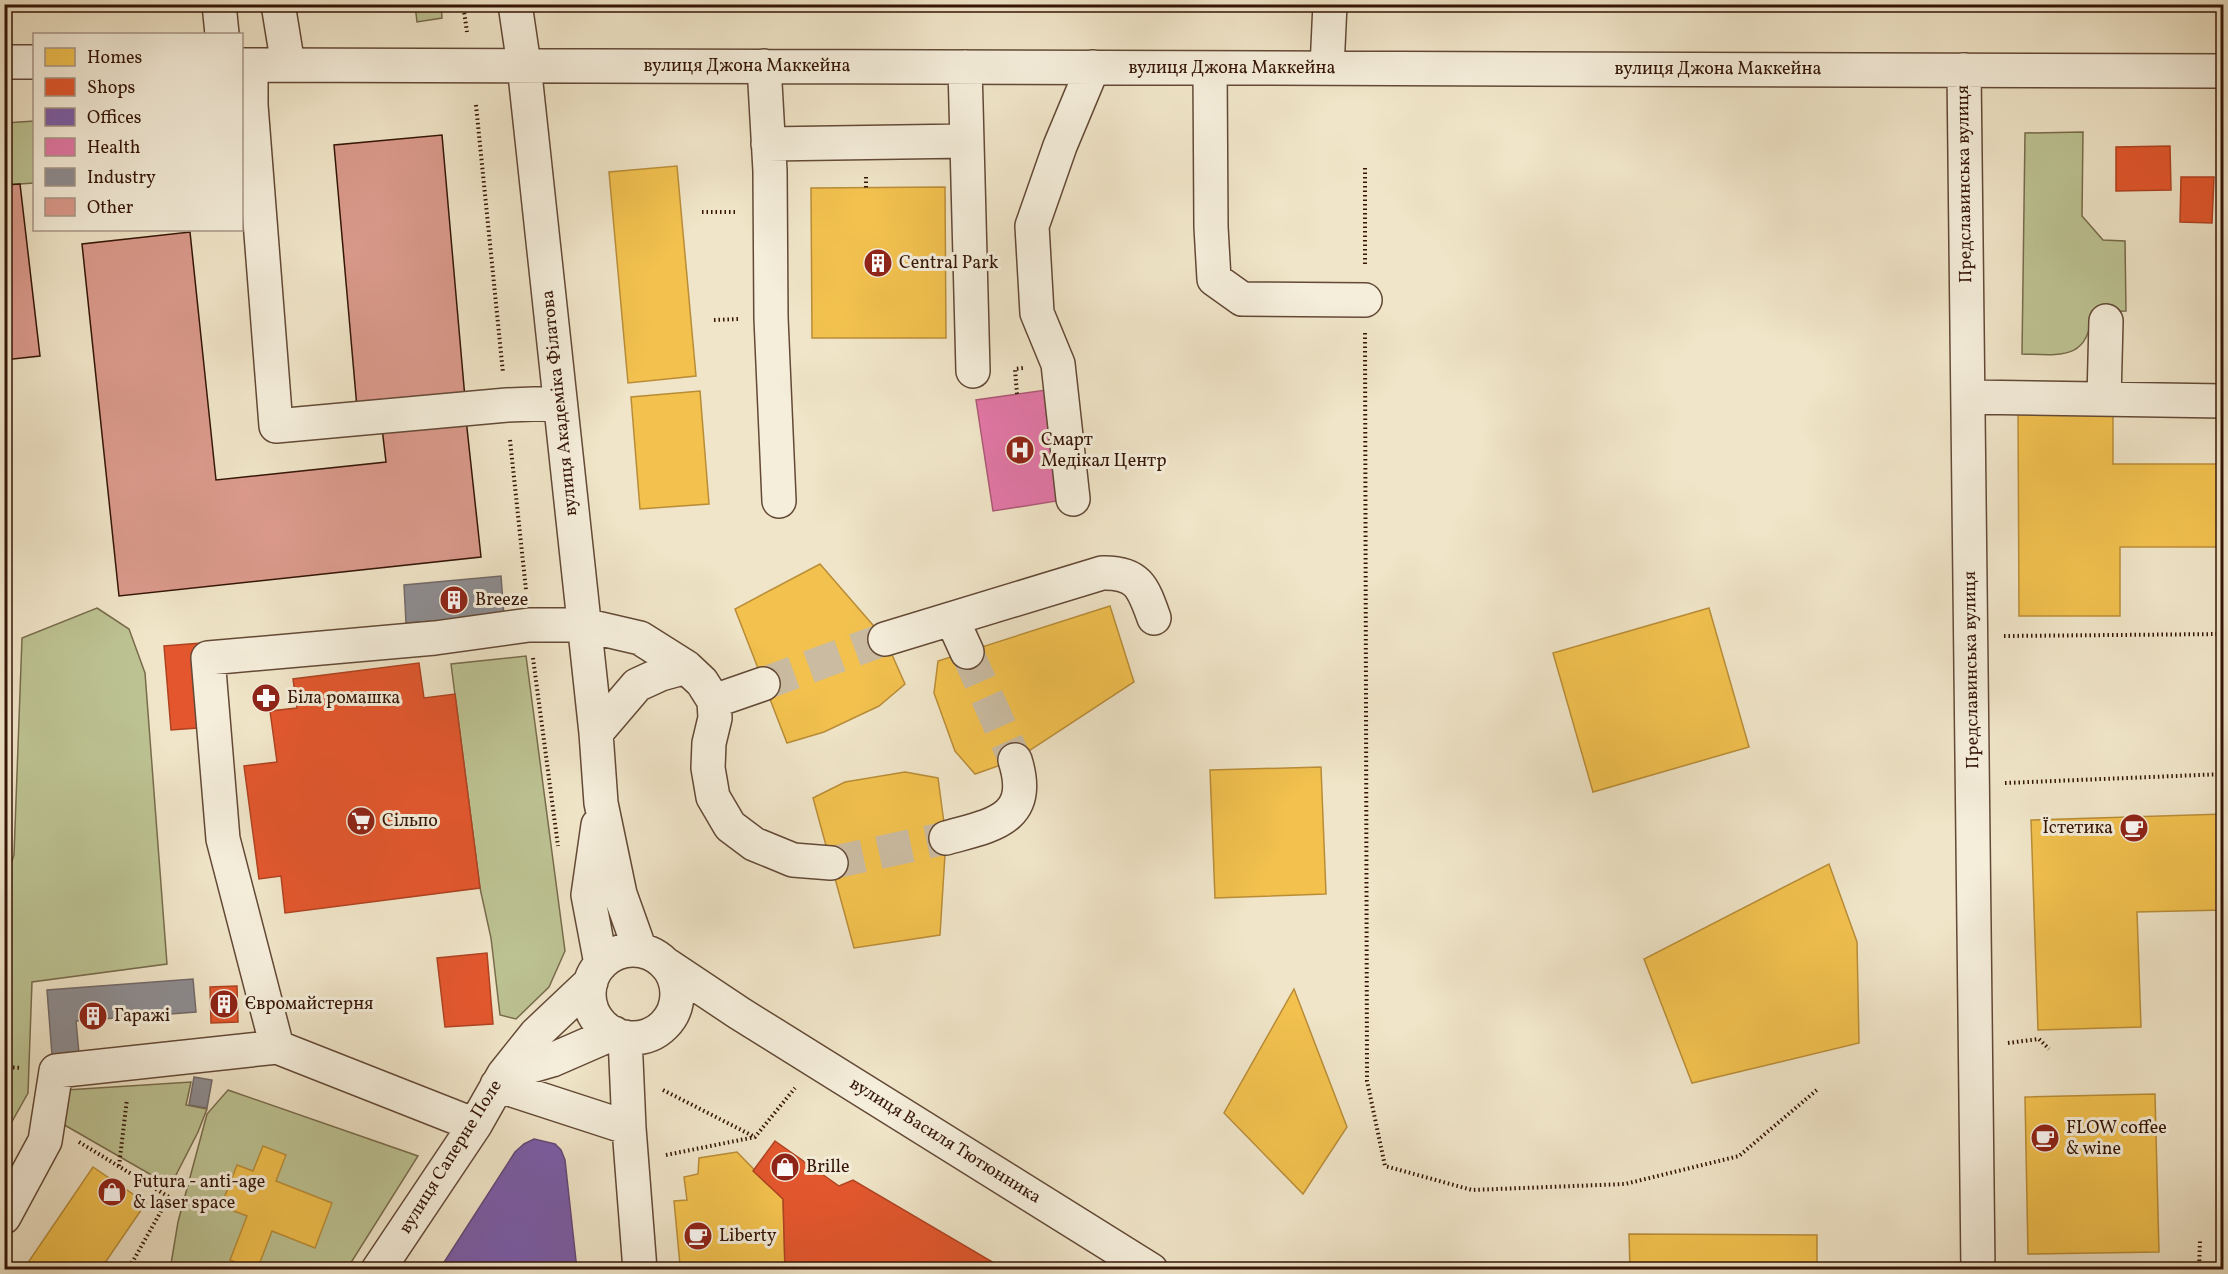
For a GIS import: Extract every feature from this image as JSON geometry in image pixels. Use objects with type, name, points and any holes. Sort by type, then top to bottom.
[{"type":"street","points":[[219,4],[222,33]]},
{"type":"street","points":[[278,4],[288,65]]},
{"type":"street","name":"вулиця Академіка Філатова","points":[[515,4],[524,65],[596,733],[601,803],[620,894],[652,956]]},
{"type":"street","points":[[1327,69],[1330,4]]},
{"type":"street","points":[[4,62],[33,62]]},
{"type":"street","points":[[246,65],[276,426],[507,405],[560,403]]},
{"type":"street","name":"вулиця Джона Маккейна","points":[[246,65],[2223,71]]},
{"type":"street","points":[[764,66],[771,202],[771,318],[779,501]]},
{"type":"street","points":[[965,67],[973,371]]},
{"type":"street","points":[[1073,499],[1058,364],[1037,314],[1032,226],[1060,146],[1093,67]]},
{"type":"street","points":[[1210,68],[1211,227],[1214,279],[1242,299],[1365,300]]},
{"type":"street","name":"Предславинська вулиця","points":[[1964,70],[1978,1269]]},
{"type":"street","points":[[768,144],[966,141]]},
{"type":"street","points":[[2104,399],[2106,321]]},
{"type":"street","points":[[1968,397],[2223,401]]},
{"type":"street","points":[[885,639],[1102,573],[1119,573],[1134,579],[1144,590],[1154,618]]},
{"type":"street","points":[[952,619],[967,652]]},
{"type":"street","points":[[278,1047],[223,839],[208,658],[435,638],[529,625],[584,625],[640,638],[686,667],[702,682],[714,702],[715,718],[709,743],[708,768],[713,797],[730,826],[754,844],[793,860],[831,862]]},
{"type":"street","points":[[596,733],[637,685],[661,674],[686,667]]},
{"type":"street","points":[[714,702],[763,684]]},
{"type":"street","points":[[946,838],[993,825],[1010,814],[1019,796],[1020,776],[1015,760]]},
{"type":"street","name":"вулиця Академіка Філатова","points":[[596,973],[588,895],[601,803]]},
{"type":"street","points":[[626,950],[652,956],[673,974],[677,987],[676,1002],[671,1015],[663,1026],[652,1033],[639,1037],[620,1035],[602,1024],[593,1012],[589,997],[596,973],[612,955],[626,950]]},
{"type":"street","name":"вулиця Василя Тютюнника","points":[[652,956],[739,1013],[1151,1269]]},
{"type":"street","name":"вулиця Саперне Поле","points":[[378,1269],[475,1125],[501,1079],[536,1034],[596,973]]},
{"type":"street","points":[[671,1015],[739,1013]]},
{"type":"street","points":[[620,1035],[640,1269]]},
{"type":"street","name":"вулиця Саперне Поле","points":[[501,1079],[620,1035]]},
{"type":"street","points":[[4,1217],[45,1141],[56,1071],[278,1047],[475,1125]]},
{"type":"street","points":[[501,1079],[629,1128]]},
{"type":"path","points":[[463,4],[468,38]]},
{"type":"path","points":[[476,105],[529,625],[560,856]]},
{"type":"path","points":[[1365,168],[1367,1081],[1385,1166],[1472,1190],[1625,1184],[1738,1156],[1818,1089]]},
{"type":"path","points":[[2004,636],[2223,634]]},
{"type":"path","points":[[2003,783],[2223,774]]},
{"type":"path","points":[[2004,1044],[2039,1040],[2049,1049]]},
{"type":"path","points":[[664,1155],[755,1137],[799,1083]]},
{"type":"path","points":[[655,1086],[755,1137]]},
{"type":"path","points":[[119,1166],[128,1091]]},
{"type":"path","points":[[45,1141],[78,1141],[169,1197],[134,1261],[125,1269]]},
{"type":"path","points":[[2199,1269],[2200,1240]]},
{"type":"green space","points":[[415,5],[441,5],[442,18],[417,22]]},
{"type":"green space","points":[[33,121],[33,183],[5,185],[5,123]]},
{"type":"green space","points":[[2083,132],[2082,216],[2103,240],[2125,241],[2126,311],[2092,312],[2090,328],[2085,339],[2079,347],[2070,352],[2049,355],[2022,354],[2025,133]]},
{"type":"green space","points":[[97,608],[129,629],[145,673],[167,964],[32,982],[28,1093],[5,1134],[4,883],[14,855],[22,638]]},
{"type":"green space","points":[[526,656],[565,951],[549,987],[516,1019],[500,1015],[491,938],[480,888],[451,664]]},
{"type":"green space","points":[[191,1082],[186,1105],[207,1109],[175,1177],[174,1188],[61,1123],[66,1090]]},
{"type":"green space","points":[[228,1090],[418,1156],[347,1269],[170,1270],[178,1222],[207,1114]]},
{"type":"building: Homes","points":[[677,166],[696,376],[628,383],[609,172]]},
{"type":"building: Homes","name":"Central Park","points":[[945,187],[946,338],[812,338],[811,188]]},
{"type":"building: Homes","points":[[700,391],[709,504],[640,509],[631,397]]},
{"type":"building: Homes","points":[[2018,410],[2113,410],[2113,464],[2224,464],[2224,547],[2120,547],[2120,616],[2019,616]]},
{"type":"building: Homes","points":[[820,564],[885,639],[905,684],[879,706],[824,732],[787,743],[735,609]]},
{"type":"building: Homes","points":[[1110,606],[1134,682],[1015,760],[975,774],[955,751],[934,693],[938,661]]},
{"type":"building: Homes","points":[[1709,608],[1749,747],[1593,792],[1553,653]]},
{"type":"building: Homes","points":[[1321,767],[1326,894],[1215,898],[1210,770]]},
{"type":"building: Homes","points":[[905,772],[938,778],[946,838],[940,935],[854,948],[813,798],[845,782]]},
{"type":"building: Homes","points":[[2224,814],[2224,910],[2137,912],[2141,1027],[2038,1030],[2031,820]]},
{"type":"building: Homes","points":[[1829,864],[1857,942],[1859,1043],[1692,1083],[1644,959]]},
{"type":"building: Homes","points":[[1294,989],[1347,1127],[1303,1194],[1224,1113]]},
{"type":"building: Homes","points":[[2155,1094],[2159,1252],[2028,1254],[2025,1097]]},
{"type":"building: Homes","points":[[263,1146],[286,1155],[276,1181],[332,1203],[315,1248],[272,1231],[257,1270],[254,1270],[230,1260],[247,1216],[221,1206],[237,1165],[253,1171]]},
{"type":"building: Homes","points":[[737,1152],[783,1199],[785,1270],[671,1270],[680,1265],[674,1201],[687,1200],[684,1177],[698,1174],[699,1158]]},
{"type":"building: Homes","points":[[93,1167],[146,1203],[100,1270],[23,1270]]},
{"type":"building: Homes","points":[[1629,1234],[1817,1235],[1817,1270],[1630,1270]]},
{"type":"building: Shops","points":[[2170,146],[2171,190],[2116,191],[2116,147]]},
{"type":"building: Shops","points":[[2181,177],[2214,177],[2212,223],[2180,222]]},
{"type":"building: Shops","points":[[201,643],[204,687],[198,728],[171,730],[164,646]]},
{"type":"building: Shops","name":"Сільпо","points":[[419,663],[424,698],[455,694],[480,888],[285,913],[281,876],[259,879],[244,766],[277,762],[270,711],[297,708],[293,679]]},
{"type":"building: Shops","points":[[487,953],[493,1024],[445,1027],[437,958]]},
{"type":"building: Shops","name":"Євромайстерня","points":[[237,986],[238,1022],[211,1023],[210,987]]},
{"type":"building: Shops","points":[[775,1141],[839,1186],[853,1180],[1006,1270],[785,1269],[783,1199],[753,1171]]},
{"type":"building: Offices","points":[[534,1139],[555,1144],[561,1150],[565,1160],[577,1270],[439,1270],[515,1152]]},
{"type":"building: Health","name":"Смарт Медікал Центр","points":[[1046,390],[1063,500],[993,511],[976,400]]},
{"type":"building: Industry","name":"Breeze","points":[[501,576],[504,616],[406,623],[404,585]]},
{"type":"building: Industry","name":"Гаражі","points":[[193,979],[196,1012],[76,1021],[79,1053],[52,1055],[47,990]]},
{"type":"building: Industry","points":[[194,1077],[212,1080],[207,1108],[189,1105]]},
{"type":"building: Other","points":[[442,135],[465,398],[357,408],[334,145]]},
{"type":"building: Other","points":[[20,184],[40,356],[4,360],[4,185]]},
{"type":"building: Other","points":[[190,232],[216,480],[386,462],[382,428],[466,419],[481,557],[119,596],[82,244]]},
{"type":"tunnel","points":[[763,684],[885,639]]},
{"type":"tunnel","points":[[967,652],[1015,760]]},
{"type":"tunnel","points":[[831,863],[946,838]]},
{"type":"place","name":"Central Park","points":[[878,263]]},
{"type":"place","name":"Смарт Медікал Центр","points":[[1020,450]]},
{"type":"place","name":"Breeze","points":[[454,600]]},
{"type":"place","name":"Біла ромашка","points":[[266,698]]},
{"type":"place","name":"Сільпо","points":[[361,821]]},
{"type":"place","name":"Їстетика","points":[[2134,828]]},
{"type":"place","name":"Євромайстерня","points":[[224,1004]]},
{"type":"place","name":"Гаражі","points":[[93,1016]]},
{"type":"place","name":"FLOW coffee & wine","points":[[2045,1138]]},
{"type":"place","name":"Brille","points":[[785,1167]]},
{"type":"place","name":"Futura - anti-age & laser space","points":[[112,1192]]},
{"type":"place","name":"Liberty","points":[[698,1236]]}]
